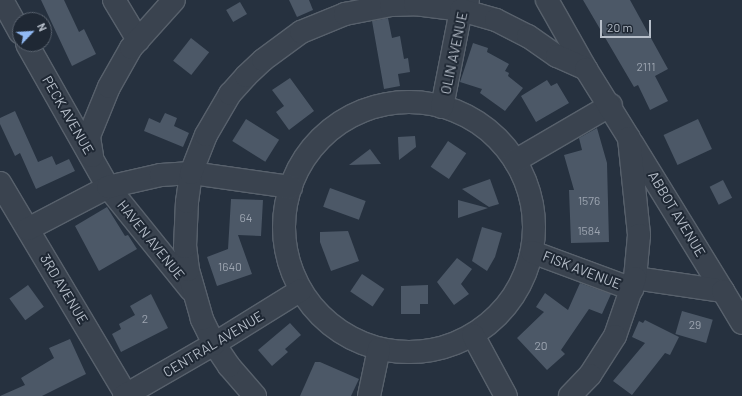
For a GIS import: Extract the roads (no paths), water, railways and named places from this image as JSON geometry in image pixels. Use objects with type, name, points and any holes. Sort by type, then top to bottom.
[{"type":"street","points":[[2,0],[12,18]]},
{"type":"street","points":[[114,0],[138,40]]},
{"type":"street","points":[[93,160],[89,136],[92,123],[109,86],[138,40],[174,0]]},
{"type":"street","points":[[547,0],[586,68]]},
{"type":"street","points":[[255,396],[229,366],[214,344],[193,292],[185,247],[187,202],[191,173],[206,134],[230,94],[263,60],[301,32],[345,14],[383,6],[415,4],[465,5],[528,36],[557,56],[586,68]]},
{"type":"street","name":"OLIN AVENUE","points":[[442,107],[465,5]]},
{"type":"street","name":"PECK AVENUE","points":[[32,52],[108,187]]},
{"type":"street","name":"ABBOT AVENUE","points":[[586,68],[611,106],[723,291]]},
{"type":"street","points":[[419,102],[442,107],[460,113],[491,133],[515,161],[526,182],[532,203],[534,226],[532,252],[524,274],[506,306],[494,320],[473,335],[453,345],[420,353],[379,349],[342,333],[317,311],[301,290],[291,268],[284,239],[285,210],[291,187],[300,165],[314,146],[331,129],[351,116],[372,107],[396,103],[419,102]]},
{"type":"street","points":[[515,161],[611,106]]},
{"type":"street","points":[[570,396],[603,356],[624,315],[634,284],[639,235],[629,138]]},
{"type":"street","points":[[28,229],[108,187],[161,175],[191,173],[291,187]]},
{"type":"street","name":"3RD AVENUE","points":[[0,183],[126,396]]},
{"type":"street","name":"HAVEN AVENUE","points":[[108,187],[193,292]]},
{"type":"street","name":"FISK AVENUE","points":[[532,252],[634,284],[723,291]]},
{"type":"street","name":"CENTRAL AVENUE","points":[[126,396],[301,290]]},
{"type":"street","points":[[723,291],[742,323]]},
{"type":"street","points":[[473,335],[506,396]]},
{"type":"street","points":[[369,396],[379,349]]}]
